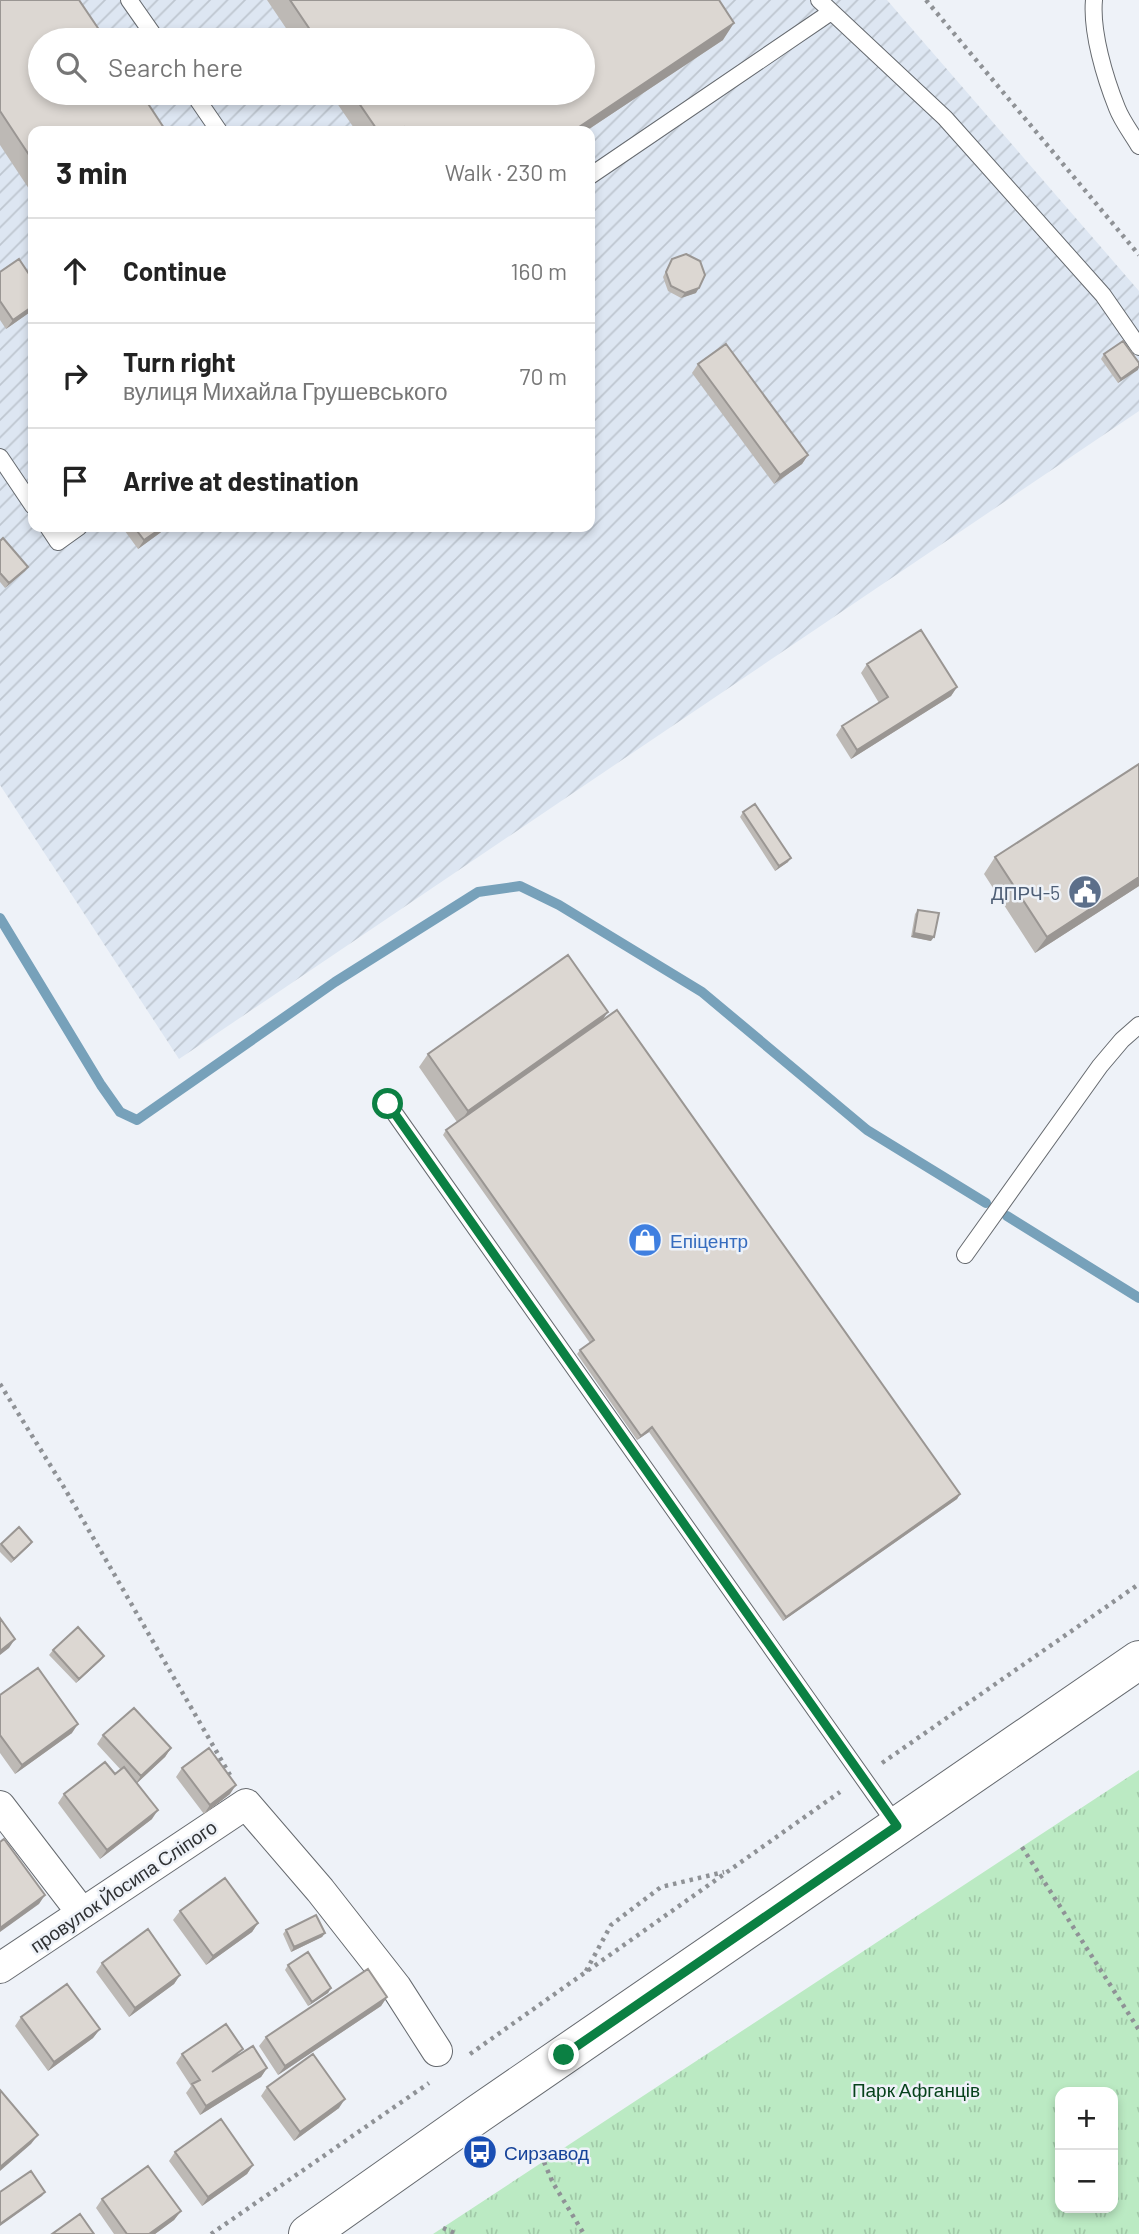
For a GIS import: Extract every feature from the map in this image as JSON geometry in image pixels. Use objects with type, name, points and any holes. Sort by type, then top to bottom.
[{"type":"main road","points":[[318,2231],[478,2114],[1139,1660]]},
{"type":"street","name":"провулок Йосипа Сліпого","points":[[0,1968],[246,1804]]},
{"type":"street","points":[[246,1804],[320,1889],[396,1987],[445,2063]]},
{"type":"street","points":[[0,1806],[82,1913]]},
{"type":"lane","points":[[129,0],[149,28]]},
{"type":"lane","points":[[819,0],[944,118],[1103,295],[1139,347]]},
{"type":"lane","points":[[1094,0],[1100,52],[1117,110],[1139,146]]},
{"type":"lane","points":[[595,173],[831,12]]},
{"type":"lane","points":[[201,105],[216,126]]},
{"type":"lane","points":[[0,457],[28,499]]},
{"type":"lane","points":[[51,532],[58,542],[72,532]]},
{"type":"lane","points":[[965,1255],[1100,1066],[1122,1040],[1139,1026]]},
{"type":"lane","points":[[388,1104],[897,1826]]},
{"type":"path","points":[[926,0],[1139,255]]},
{"type":"path","points":[[0,1384],[65,1489],[246,1804]]},
{"type":"path","points":[[211,2234],[445,2063],[586,1972],[1139,1584]]},
{"type":"path","points":[[1022,1847],[1139,2030]]},
{"type":"path","points":[[586,1972],[611,1925],[661,1887],[727,1871]]},
{"type":"path","points":[[544,2162],[553,2183],[584,2234]]},
{"type":"path","points":[[443,2228],[457,2234]]},
{"type":"shaded area","points":[[0,0],[887,0],[1139,291],[1139,411],[179,1059],[0,785]]},
{"type":"green space","name":"Парк Афганців","points":[[1139,1770],[1139,2234],[433,2234]]},
{"type":"building","points":[[0,0],[79,0],[98,28],[28,28],[28,105],[149,105],[163,126],[28,126],[28,153],[0,111]]},
{"type":"building","points":[[290,0],[719,0],[734,23],[580,126],[375,126],[360,105],[595,105],[595,28],[309,28]]},
{"type":"building","points":[[686,254],[700,261],[705,275],[699,288],[685,293],[671,286],[666,272],[672,259]]},
{"type":"building","points":[[19,259],[28,272],[28,310],[13,320],[0,301],[0,272]]},
{"type":"building","points":[[1123,341],[1139,366],[1121,379],[1104,354]]},
{"type":"building","points":[[726,344],[808,455],[780,475],[698,364]]},
{"type":"building","points":[[138,532],[156,532],[144,540]]},
{"type":"building","points":[[3,538],[28,567],[9,583],[0,573],[0,541]]},
{"type":"building","points":[[921,630],[957,687],[857,750],[842,726],[888,697],[867,664]]},
{"type":"building","points":[[1139,764],[1139,877],[1047,937],[995,857]]},
{"type":"building","points":[[755,804],[791,858],[779,866],[743,812]]},
{"type":"building","points":[[918,910],[939,913],[934,937],[914,933]]},
{"type":"building","points":[[568,955],[608,1012],[468,1111],[428,1054]]},
{"type":"building","name":"Епіцентр","points":[[617,1010],[960,1494],[786,1617],[652,1427],[641,1436],[580,1350],[594,1340],[446,1130]]},
{"type":"building","points":[[19,1527],[32,1542],[14,1559],[1,1544]]},
{"type":"building","points":[[0,1618],[15,1639],[0,1651]]},
{"type":"building","points":[[78,1627],[104,1656],[79,1679],[53,1650]]},
{"type":"building","points":[[38,1668],[78,1724],[22,1765],[0,1735],[0,1695]]},
{"type":"building","points":[[134,1708],[171,1748],[141,1776],[103,1735]]},
{"type":"building","points":[[209,1748],[236,1785],[210,1805],[182,1768]]},
{"type":"building","points":[[105,1762],[115,1774],[124,1767],[158,1810],[107,1850],[64,1794]]},
{"type":"building","points":[[4,1839],[45,1895],[0,1928],[0,1842]]},
{"type":"building","points":[[225,1878],[258,1923],[213,1956],[180,1911]]},
{"type":"building","points":[[316,1915],[325,1933],[294,1947],[286,1930]]},
{"type":"building","points":[[148,1929],[180,1975],[135,2008],[102,1963]]},
{"type":"building","points":[[308,1952],[331,1988],[312,2002],[288,1965]]},
{"type":"building","points":[[368,1969],[387,1997],[285,2066],[266,2037]]},
{"type":"building","points":[[67,1984],[100,2029],[54,2062],[21,2017]]},
{"type":"building","points":[[226,2024],[243,2049],[212,2072],[253,2046],[267,2068],[206,2106],[192,2084],[200,2080],[182,2054]]},
{"type":"building","points":[[313,2054],[345,2099],[300,2132],[267,2087]]},
{"type":"building","points":[[0,2090],[38,2135],[0,2167]]},
{"type":"building","points":[[221,2119],[253,2165],[208,2197],[175,2152]]},
{"type":"building","points":[[148,2166],[181,2211],[149,2234],[127,2234],[102,2199]]},
{"type":"building","points":[[31,2171],[45,2192],[0,2224],[0,2192]]},
{"type":"building","points":[[80,2214],[94,2234],[52,2234]]},
{"type":"waterway","points":[[0,918],[101,1085],[120,1112],[137,1120],[335,982],[478,892],[520,886],[559,905],[702,992],[867,1130],[986,1203]]},
{"type":"waterway","points":[[1007,1216],[1139,1298]]},
{"type":"place","name":"ДПРЧ-5","points":[[1085,892]]},
{"type":"place","name":"Епіцентр","points":[[645,1240]]},
{"type":"place","name":"Сирзавод","points":[[480,2152]]},
{"type":"route","points":[[388,1104],[897,1826],[564,2055]]}]
